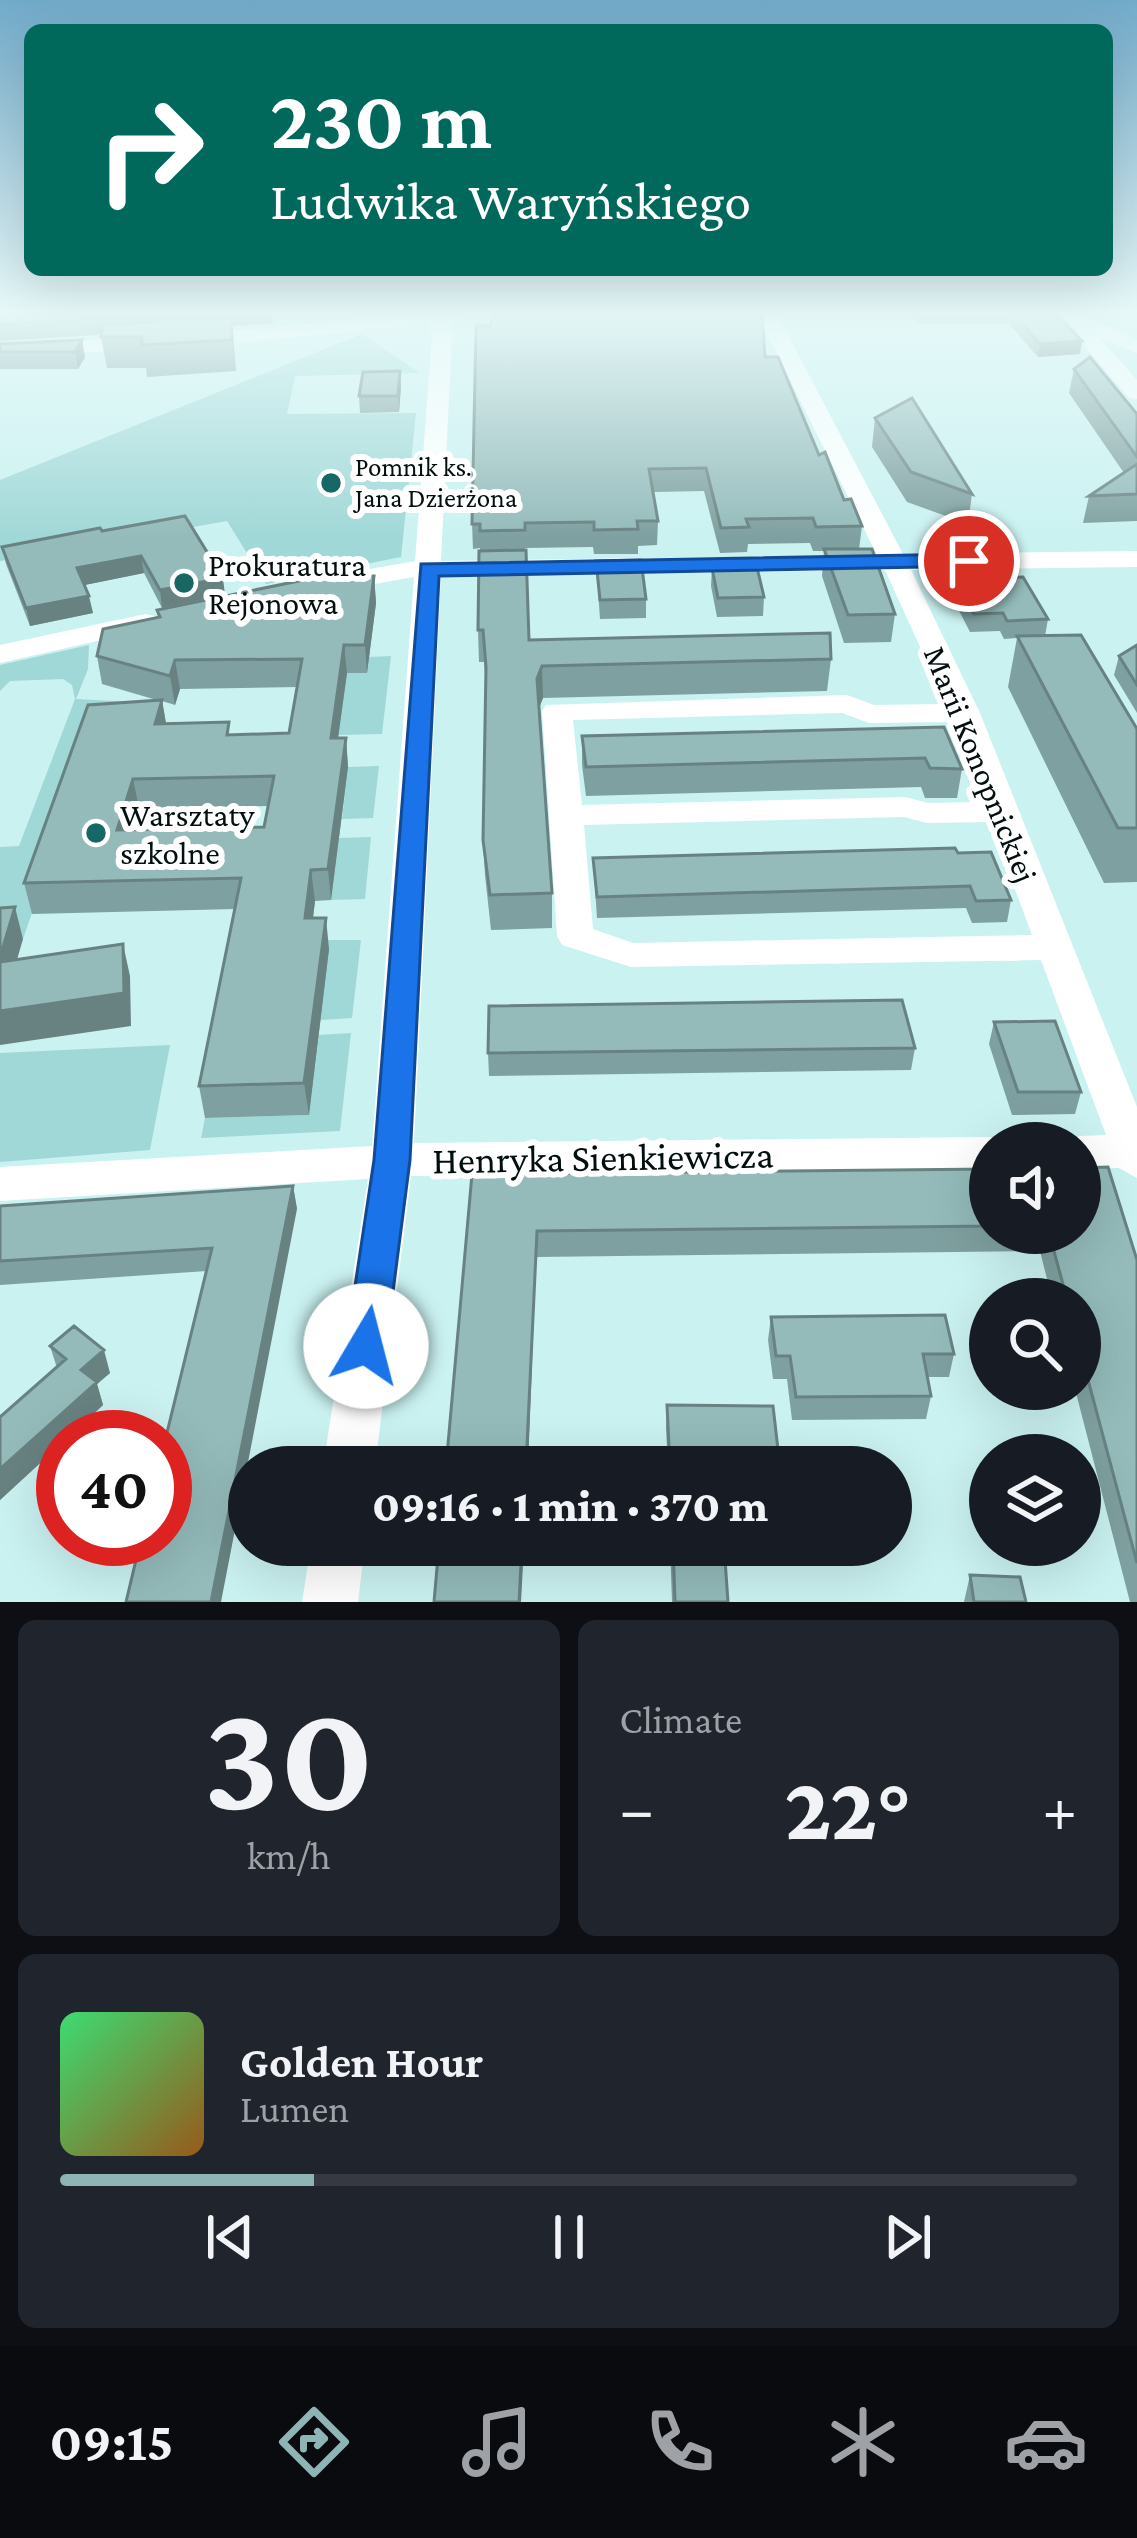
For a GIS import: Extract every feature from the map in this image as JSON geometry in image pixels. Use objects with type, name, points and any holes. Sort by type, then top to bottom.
[{"type":"street","points":[[352,1446],[392,1160],[439,389]]},
{"type":"street","name":"Marii Konopnickiej","points":[[805,389],[965,712],[1136,1154]]},
{"type":"street","points":[[286,593],[385,572],[429,569],[1137,559]]},
{"type":"street","points":[[0,654],[178,615]]},
{"type":"street","points":[[965,712],[869,714],[847,704],[557,711],[575,936],[631,955],[1055,946]]},
{"type":"street","points":[[566,815],[905,807],[927,813],[1003,812]]},
{"type":"street","name":"Henryka Sienkiewicza","points":[[0,1184],[392,1160],[969,1153]]},
{"type":"street","points":[[1101,1153],[1136,1154]]},
{"type":"street","points":[[330,1602],[335,1566]]},
{"type":"shaded area","points":[[226,389],[292,389],[287,414],[416,413],[401,557],[266,584],[227,521],[0,561],[0,480]]},
{"type":"shaded area","points":[[89,645],[88,669],[76,699],[134,702],[123,734],[94,735],[23,939],[0,940],[0,847],[19,846],[75,699],[72,685],[63,679],[10,681],[0,691],[0,665]]},
{"type":"shaded area","points":[[391,656],[382,734],[338,735],[347,673],[367,673],[369,657]]},
{"type":"shaded area","points":[[379,766],[373,818],[342,819],[348,767]]},
{"type":"shaded area","points":[[371,837],[365,899],[331,900],[339,838]]},
{"type":"shaded area","points":[[309,940],[361,940],[352,1018],[321,1020]]},
{"type":"shaded area","points":[[351,1033],[340,1131],[201,1138],[205,1118],[309,1115],[319,1035]]},
{"type":"shaded area","points":[[170,1045],[150,1150],[0,1162],[0,1053]]},
{"type":"building","points":[[360,389],[399,389],[398,396],[359,396]]},
{"type":"building","points":[[475,389],[791,389],[819,455],[825,452],[844,500],[851,499],[862,526],[816,527],[813,518],[746,519],[749,527],[721,528],[706,468],[649,469],[658,521],[637,521],[638,529],[594,530],[594,522],[525,523],[525,530],[480,531],[480,524],[472,524]]},
{"type":"building","points":[[1088,389],[1116,389],[1137,414],[1137,457]]},
{"type":"building","points":[[912,398],[972,494],[911,472],[875,418]]},
{"type":"building","points":[[1137,464],[1137,494],[1089,496]]},
{"type":"building","points":[[185,516],[223,578],[160,590],[141,556],[77,568],[89,596],[26,608],[2,547],[100,528]]},
{"type":"building","points":[[824,549],[872,549],[895,614],[848,615]]},
{"type":"building","points":[[526,550],[529,640],[830,633],[831,659],[542,666],[537,679],[552,893],[490,895],[483,840],[486,667],[483,630],[478,630],[479,551]]},
{"type":"building","points":[[727,559],[755,559],[764,597],[718,598],[712,568],[729,567]]},
{"type":"building","points":[[641,560],[646,599],[600,600],[596,561]]},
{"type":"building","points":[[374,576],[365,645],[344,645],[331,738],[346,738],[328,869],[311,870],[305,918],[326,918],[304,1083],[199,1086],[241,878],[24,883],[88,705],[162,700],[155,724],[229,722],[227,735],[289,733],[302,659],[175,660],[170,676],[97,656],[103,629],[160,617],[157,610],[318,577]],"holes":[[[274,776],[264,827],[117,830],[133,779]]]},
{"type":"building","points":[[1023,577],[1048,619],[1007,621],[1003,613],[974,614],[955,579]]},
{"type":"building","points":[[1081,635],[1137,729],[1137,828],[1118,828],[1017,636]]},
{"type":"building","points":[[1137,645],[1137,685],[1119,656]]},
{"type":"building","points":[[944,727],[962,769],[930,768],[925,758],[586,767],[582,736]]},
{"type":"building","points":[[955,848],[958,853],[991,852],[1011,900],[976,901],[970,886],[597,897],[593,858]]},
{"type":"building","points":[[15,907],[0,957],[0,908]]},
{"type":"building","points":[[123,944],[124,993],[0,1011],[0,962]]},
{"type":"building","points":[[902,1000],[915,1048],[488,1053],[489,1006]]},
{"type":"building","points":[[1055,1021],[1081,1092],[1018,1092],[994,1022]]},
{"type":"building","points":[[1101,1167],[1108,1167],[1137,1260],[1137,1563],[1096,1410],[1101,1410],[1101,1278],[1061,1278],[1055,1254],[1101,1254]]},
{"type":"building","points":[[969,1169],[969,1226],[537,1231],[527,1446],[448,1446],[472,1174]]},
{"type":"building","points":[[293,1186],[242,1446],[228,1446],[228,1516],[211,1602],[126,1602],[135,1566],[192,1566],[192,1410],[173,1410],[212,1248],[0,1261],[0,1206]]},
{"type":"building","points":[[945,1315],[954,1354],[923,1354],[931,1396],[796,1397],[790,1356],[776,1356],[771,1317]]},
{"type":"building","points":[[74,1326],[104,1350],[81,1370],[97,1382],[66,1410],[36,1410],[36,1437],[0,1469],[0,1417],[66,1359],[50,1346]]},
{"type":"building","points":[[667,1405],[773,1406],[778,1446],[669,1446]]},
{"type":"building","points":[[437,1566],[521,1566],[519,1602],[434,1602]]},
{"type":"building","points":[[674,1566],[725,1566],[728,1602],[675,1602]]},
{"type":"building","points":[[970,1575],[1020,1577],[1026,1602],[974,1602]]},
{"type":"place","name":"Pomnik ks. Jana Dzierżona","points":[[331,483]]},
{"type":"place","name":"Prokuratura Rejonowa","points":[[184,583]]},
{"type":"place","name":"Warsztaty szkolne","points":[[96,833]]},
{"type":"route","points":[[366,1346],[392,1160],[429,569],[969,561]]}]
